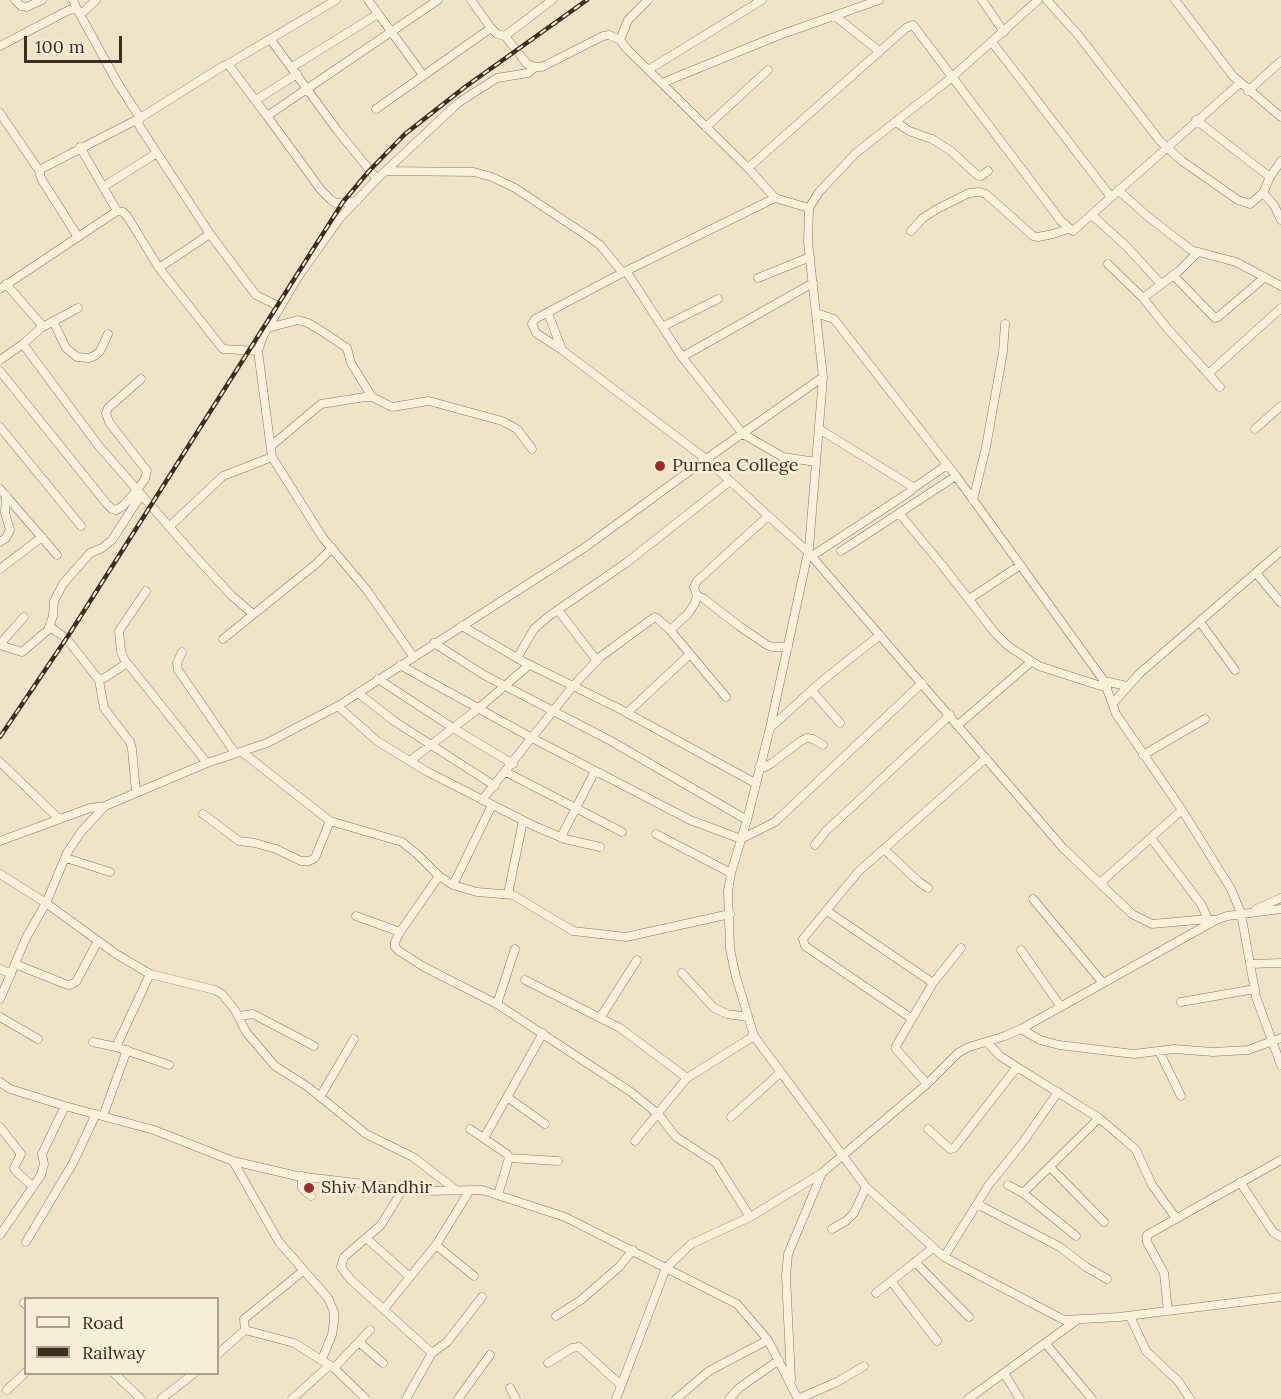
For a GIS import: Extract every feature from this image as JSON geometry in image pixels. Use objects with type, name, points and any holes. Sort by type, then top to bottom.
[{"type":"street","points":[[15,0],[21,6],[27,7],[42,0]]},
{"type":"street","points":[[73,0],[117,82],[140,118],[138,123],[140,127],[210,234],[256,295],[280,307]]},
{"type":"street","points":[[0,46],[69,10],[79,11],[96,0]]},
{"type":"street","points":[[40,172],[43,166],[140,118],[336,0]]},
{"type":"street","points":[[368,0],[423,75]]},
{"type":"street","points":[[267,116],[438,0]]},
{"type":"street","points":[[471,0],[491,28],[497,34],[505,36],[527,64],[535,67],[542,67],[603,36],[609,35],[620,40],[775,198],[809,208]]},
{"type":"street","points":[[505,36],[552,0]]},
{"type":"street","points":[[620,40],[628,20],[648,0]]},
{"type":"street","points":[[648,70],[750,3],[762,0]]},
{"type":"street","points":[[662,83],[777,36],[879,0]]},
{"type":"street","points":[[982,0],[1004,32]]},
{"type":"street","points":[[1038,0],[951,78],[856,153],[819,192],[809,208],[808,242],[824,377],[810,554],[770,728],[731,873],[728,891],[730,949],[754,1036],[866,1187],[944,1257],[1064,1320],[1130,1316],[1281,1297]]},
{"type":"street","points":[[1047,0],[1079,36],[1166,146],[1182,161],[1244,203],[1250,204],[1263,193],[1281,161]]},
{"type":"street","points":[[1175,0],[1240,83],[1281,117]]},
{"type":"street","points":[[256,100],[295,70],[378,14]]},
{"type":"street","points":[[835,16],[879,51]]},
{"type":"street","points":[[748,168],[879,51],[906,28],[913,25],[951,78],[1068,229]]},
{"type":"street","points":[[376,109],[491,28]]},
{"type":"street","points":[[270,40],[377,179]]},
{"type":"street","points":[[992,42],[1111,197]]},
{"type":"street","points":[[1248,91],[1281,61]]},
{"type":"street","points":[[228,64],[331,200],[336,203],[357,201]]},
{"type":"street","points":[[413,656],[366,589],[323,538],[272,457],[258,351],[280,307],[340,218],[377,179],[458,103],[497,78],[528,73],[535,67]]},
{"type":"street","points":[[706,127],[768,70]]},
{"type":"street","points":[[911,231],[923,218],[937,209],[969,193],[979,192],[986,194],[1033,236],[1046,236],[1068,229],[1073,231],[1166,146],[1240,83]]},
{"type":"street","points":[[0,113],[3,124],[40,172],[42,180],[78,237]]},
{"type":"street","points":[[1196,120],[1270,177]]},
{"type":"street","points":[[896,122],[932,139],[977,175],[981,176],[988,171]]},
{"type":"street","points":[[80,147],[117,212]]},
{"type":"street","points":[[103,187],[157,153]]},
{"type":"street","points":[[386,171],[474,172],[492,177],[514,188],[589,237],[600,245],[625,272],[664,326],[682,357],[743,434],[783,457],[816,462]]},
{"type":"street","points":[[1118,190],[1146,215],[1197,253],[1236,262],[1279,282]]},
{"type":"street","points":[[1263,193],[1274,205],[1281,220]]},
{"type":"street","points":[[775,198],[535,319],[532,324],[536,333],[562,350],[706,459],[810,554],[1063,848],[1132,914],[1152,924],[1212,920],[1281,909]]},
{"type":"street","points":[[41,328],[40,323],[3,286],[117,212],[123,212],[159,268],[223,349],[258,351]]},
{"type":"street","points":[[1092,214],[1161,284]]},
{"type":"street","points":[[159,268],[210,234]]},
{"type":"street","points":[[1143,298],[1197,253]]},
{"type":"street","points":[[758,278],[810,257]]},
{"type":"street","points":[[1108,264],[1143,298],[1220,387]]},
{"type":"street","points":[[1173,275],[1215,318],[1265,277]]},
{"type":"street","points":[[682,357],[813,283]]},
{"type":"street","points":[[664,326],[718,299]]},
{"type":"street","points":[[1208,374],[1281,308]]},
{"type":"street","points":[[0,360],[41,328],[78,309]]},
{"type":"street","points":[[548,313],[562,350]]},
{"type":"street","points":[[816,314],[834,319],[948,465],[1106,685],[1116,714],[1182,810],[1245,913],[1255,989],[1281,1065]]},
{"type":"street","points":[[268,328],[298,320],[320,330],[347,348],[351,363],[372,397]]},
{"type":"street","points":[[53,321],[66,348],[77,357],[89,358],[100,351],[108,333]]},
{"type":"street","points":[[973,500],[986,447],[1003,352],[1005,324]]},
{"type":"street","points":[[23,344],[98,445],[232,596],[253,614]]},
{"type":"street","points":[[0,371],[112,509],[116,510],[123,506],[139,493]]},
{"type":"street","points":[[0,842],[90,808],[105,806],[207,763],[286,735],[338,706],[584,548],[824,377]]},
{"type":"street","points":[[24,617],[0,644],[22,652],[50,627],[54,601],[63,584],[90,553],[102,548],[112,540],[139,493],[147,471],[109,422],[106,413],[108,408],[141,379]]},
{"type":"street","points":[[271,446],[321,404],[372,397],[392,407],[429,402],[502,422],[517,429],[532,448]]},
{"type":"street","points":[[1255,429],[1281,406]]},
{"type":"street","points":[[0,427],[81,526]]},
{"type":"street","points":[[819,429],[911,486],[912,489]]},
{"type":"street","points":[[170,526],[223,476],[272,457]]},
{"type":"street","points":[[810,554],[948,465]]},
{"type":"street","points":[[841,551],[956,476]]},
{"type":"street","points":[[517,658],[534,629],[626,563],[730,481]]},
{"type":"street","points":[[3,492],[57,555]]},
{"type":"street","points":[[0,542],[6,538],[10,530],[4,513],[3,492]]},
{"type":"street","points":[[899,513],[995,633],[1030,662],[1106,685],[1127,686]]},
{"type":"street","points":[[670,630],[688,614],[697,596],[694,586],[697,580],[768,516]]},
{"type":"street","points":[[0,569],[42,537]]},
{"type":"street","points":[[223,639],[316,564],[332,548]]},
{"type":"street","points":[[1113,703],[1127,686],[1281,551]]},
{"type":"street","points":[[969,599],[1019,566]]},
{"type":"street","points":[[1256,573],[1281,603]]},
{"type":"street","points":[[146,591],[119,630],[121,651],[207,763]]},
{"type":"street","points":[[697,596],[703,598],[766,645],[788,647]]},
{"type":"street","points":[[558,610],[597,661]]},
{"type":"street","points":[[482,800],[573,687],[597,661],[655,617],[670,630],[726,697]]},
{"type":"street","points":[[1200,622],[1235,670]]},
{"type":"street","points":[[462,626],[517,658],[627,713],[755,783]]},
{"type":"street","points":[[50,627],[66,638],[99,680],[104,708],[130,742],[132,748],[136,792]]},
{"type":"street","points":[[770,728],[822,681],[880,635]]},
{"type":"street","points":[[434,643],[503,686],[611,741],[747,820]]},
{"type":"street","points":[[182,652],[177,663],[178,670],[238,752],[330,821],[402,842],[439,876],[453,885],[477,892],[508,894],[573,931],[626,937],[730,914]]},
{"type":"street","points":[[627,713],[690,654]]},
{"type":"street","points":[[958,725],[1030,662]]},
{"type":"street","points":[[99,680],[128,663]]},
{"type":"street","points":[[410,761],[479,708],[529,664]]},
{"type":"street","points":[[400,665],[532,738],[690,820],[741,839],[776,822],[922,683]]},
{"type":"street","points":[[378,679],[513,764]]},
{"type":"street","points":[[812,691],[840,723]]},
{"type":"street","points":[[358,693],[394,721],[495,786]]},
{"type":"street","points":[[338,706],[377,741],[482,800],[561,837],[600,847]]},
{"type":"street","points":[[815,845],[826,831],[950,715]]},
{"type":"street","points":[[1143,755],[1204,719]]},
{"type":"street","points":[[759,767],[772,763],[807,738],[823,745]]},
{"type":"street","points":[[911,1018],[805,946],[803,939],[858,872],[986,758]]},
{"type":"street","points":[[0,762],[59,819]]},
{"type":"street","points":[[561,837],[595,771]]},
{"type":"street","points":[[506,772],[622,832]]},
{"type":"street","points":[[453,885],[492,805]]},
{"type":"street","points":[[0,999],[26,938],[46,903],[66,858],[81,832],[105,806]]},
{"type":"street","points":[[1100,883],[1182,810]]},
{"type":"street","points":[[203,814],[239,842],[255,843],[276,849],[301,861],[315,858],[330,821]]},
{"type":"street","points":[[508,894],[524,821]]},
{"type":"street","points":[[656,834],[731,873]]},
{"type":"street","points":[[1151,838],[1212,920]]},
{"type":"street","points":[[885,850],[928,888]]},
{"type":"street","points":[[66,858],[110,872]]},
{"type":"street","points":[[0,874],[150,975],[215,990],[222,994],[235,1010],[246,1032],[271,1062],[366,1134],[408,1153],[456,1190]]},
{"type":"street","points":[[439,876],[400,932],[395,947],[424,967],[497,1004],[631,1092],[658,1114],[676,1137],[716,1163],[750,1217]]},
{"type":"street","points":[[1245,913],[1281,898]]},
{"type":"street","points":[[1033,899],[1104,983]]},
{"type":"street","points":[[826,911],[933,983]]},
{"type":"street","points":[[356,916],[400,932]]},
{"type":"street","points":[[616,1399],[667,1267],[691,1244],[750,1217],[822,1173],[927,1084],[958,1053],[1021,1029],[1212,920]]},
{"type":"street","points":[[15,964],[70,985],[76,982],[98,941]]},
{"type":"street","points":[[927,1084],[896,1049],[896,1046],[933,983],[961,948]]},
{"type":"street","points":[[497,1004],[515,949]]},
{"type":"street","points":[[1021,950],[1061,1007]]},
{"type":"street","points":[[600,1018],[638,960]]},
{"type":"street","points":[[1250,964],[1281,963]]},
{"type":"street","points":[[0,969],[11,974]]},
{"type":"street","points":[[681,973],[714,1008],[727,1014],[748,1017]]},
{"type":"street","points":[[116,1047],[150,975]]},
{"type":"street","points":[[525,980],[620,1028],[687,1078]]},
{"type":"street","points":[[1181,1002],[1255,989]]},
{"type":"street","points":[[238,1016],[253,1014],[314,1046]]},
{"type":"street","points":[[0,1017],[38,1039]]},
{"type":"street","points":[[1021,1029],[1040,1040],[1059,1045],[1134,1054],[1174,1049],[1213,1052],[1248,1050],[1281,1038]]},
{"type":"street","points":[[484,1138],[543,1034]]},
{"type":"street","points":[[635,1141],[687,1078],[754,1036]]},
{"type":"street","points":[[320,1097],[354,1039]]},
{"type":"street","points":[[93,1042],[127,1050],[169,1065]]},
{"type":"street","points":[[987,1042],[1000,1056],[1099,1119],[1136,1150],[1152,1185],[1176,1218]]},
{"type":"street","points":[[26,1242],[99,1115],[127,1050]]},
{"type":"street","points":[[1159,1051],[1181,1095]]},
{"type":"street","points":[[928,1129],[950,1149],[954,1148],[1017,1068]]},
{"type":"street","points":[[730,1117],[780,1073]]},
{"type":"street","points":[[0,1082],[10,1089],[154,1130],[233,1161],[302,1176],[403,1189],[482,1190],[565,1217],[737,1304],[768,1340],[798,1399],[837,1382],[864,1366]]},
{"type":"street","points":[[0,1091],[10,1089]]},
{"type":"street","points":[[944,1257],[988,1186],[1058,1092]]},
{"type":"street","points":[[507,1097],[545,1124]]},
{"type":"street","points":[[0,1235],[44,1169],[42,1154],[65,1106]]},
{"type":"street","points":[[1023,1193],[1099,1119]]},
{"type":"street","points":[[0,1127],[21,1154],[14,1168],[33,1187]]},
{"type":"street","points":[[470,1129],[507,1154],[509,1158]]},
{"type":"street","points":[[509,1158],[558,1161]]},
{"type":"street","points":[[498,1195],[509,1158]]},
{"type":"street","points":[[1168,1311],[1164,1273],[1145,1238],[1176,1218],[1281,1160]]},
{"type":"street","points":[[233,1161],[279,1242],[328,1298],[333,1312],[332,1335],[321,1359]]},
{"type":"street","points":[[1050,1167],[1104,1222]]},
{"type":"street","points":[[791,1383],[786,1276],[788,1254],[822,1173]]},
{"type":"street","points":[[302,1176],[302,1188],[310,1196]]},
{"type":"street","points":[[1240,1182],[1273,1232],[1281,1237]]},
{"type":"street","points":[[1008,1185],[1023,1193],[1076,1236]]},
{"type":"street","points":[[832,1229],[855,1213],[866,1187]]},
{"type":"street","points":[[403,1189],[381,1226],[344,1257],[341,1267],[350,1279],[432,1353]]},
{"type":"street","points":[[384,1309],[436,1245],[470,1190]]},
{"type":"street","points":[[977,1204],[1060,1247],[1086,1267],[1107,1279]]},
{"type":"street","points":[[366,1238],[410,1277]]},
{"type":"street","points":[[436,1245],[474,1276]]},
{"type":"street","points":[[876,1293],[933,1248]]},
{"type":"street","points":[[556,1316],[581,1300],[619,1267],[633,1250]]},
{"type":"street","points":[[915,1262],[969,1317]]},
{"type":"street","points":[[245,1330],[244,1319],[303,1271]]},
{"type":"street","points":[[891,1281],[937,1341]]},
{"type":"street","points":[[406,1399],[432,1353],[447,1342],[482,1297]]},
{"type":"street","points":[[1130,1316],[1146,1352],[1179,1382],[1190,1399]]},
{"type":"street","points":[[968,1399],[1078,1319]]},
{"type":"street","points":[[219,1353],[245,1330]]},
{"type":"street","points":[[245,1330],[294,1343],[332,1366],[366,1399]]},
{"type":"street","points":[[292,1399],[370,1330]]},
{"type":"street","points":[[676,1399],[709,1371],[768,1340]]},
{"type":"street","points":[[359,1342],[383,1363]]},
{"type":"street","points":[[1046,1344],[1092,1399]]},
{"type":"street","points":[[548,1363],[572,1348],[579,1347],[621,1385]]},
{"type":"street","points":[[458,1399],[490,1355]]},
{"type":"street","points":[[729,1399],[739,1388],[779,1360]]},
{"type":"street","points":[[8,1390],[24,1374]]},
{"type":"street","points":[[1004,1374],[1020,1399]]},
{"type":"street","points":[[116,1375],[141,1399]]},
{"type":"street","points":[[161,1399],[192,1375]]},
{"type":"street","points":[[510,1388],[516,1399]]},
{"type":"railway","points":[[0,737],[70,633],[343,202],[405,134],[465,87],[587,0]]},
{"type":"place","name":"Purnea College","points":[[660,466]]},
{"type":"place","name":"Shiv Mandhir","points":[[309,1188]]}]
